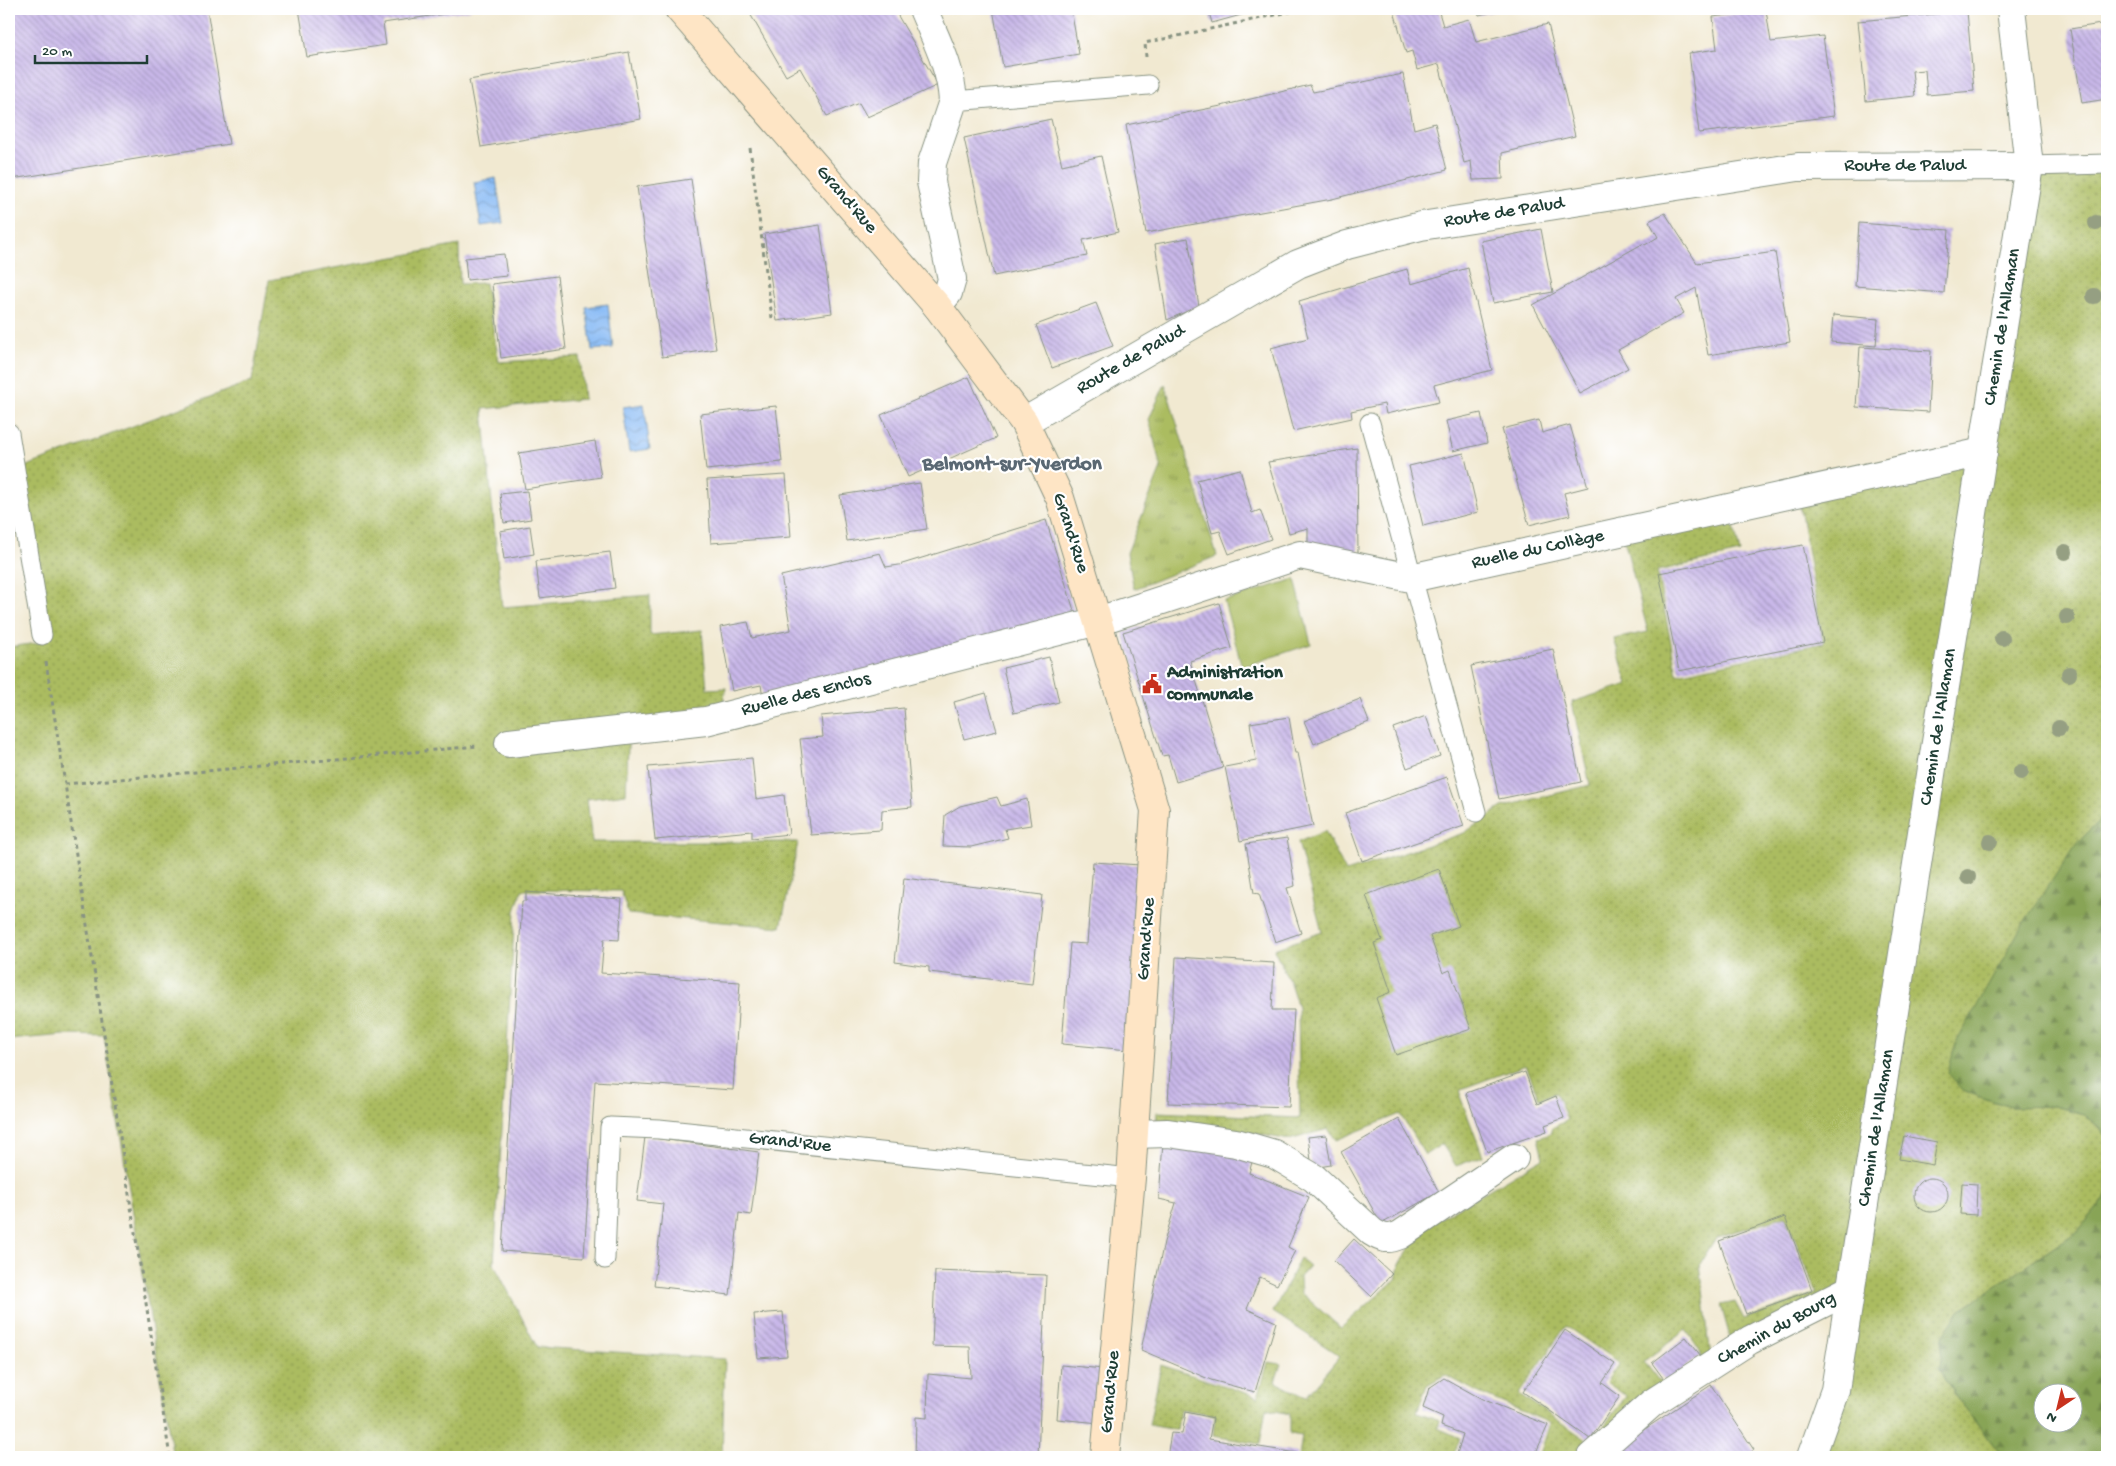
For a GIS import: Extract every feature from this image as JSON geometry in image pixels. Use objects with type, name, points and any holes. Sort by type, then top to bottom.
[{"type":"street","name":"Grand'Rue","points":[[679,9],[937,306],[1024,422],[1060,498],[1155,810],[1131,1178],[1105,1457]]},
{"type":"street","points":[[923,9],[950,73],[953,102],[932,163],[931,182],[952,280],[948,294],[937,306]]},
{"type":"street","name":"Chemin de l'Allaman","points":[[1851,1289],[2029,166],[2011,9]]},
{"type":"street","name":"Route de Palud","points":[[1024,422],[1298,264],[1347,245],[1420,226],[1798,167],[2029,166]]},
{"type":"street","name":"Ruelle du Collège","points":[[1098,621],[1300,555],[1412,578],[1983,452]]},
{"type":"street","name":"Ruelle des Enclos","points":[[509,743],[706,721],[1098,621]]},
{"type":"street","points":[[1134,1134],[1168,1132],[1236,1143],[1274,1154],[1314,1178],[1372,1232],[1381,1238],[1390,1240],[1514,1158]]},
{"type":"street","name":"Chemin du Bourg","points":[[1591,1457],[1652,1403],[1750,1340],[1851,1289]]},
{"type":"street","name":"Chemin du Bourg","points":[[1811,1457],[1835,1390],[1851,1289]]},
{"type":"lane","points":[[953,102],[1148,85]]},
{"type":"lane","points":[[2029,166],[2107,164]]},
{"type":"lane","points":[[1370,423],[1476,812]]},
{"type":"lane","points":[[9,433],[42,635]]},
{"type":"lane","name":"Grand'Rue","points":[[605,1259],[610,1127],[659,1129],[1131,1178]]},
{"type":"path","points":[[1148,85],[1145,43],[1303,9]]},
{"type":"path","points":[[750,148],[772,318]]},
{"type":"path","points":[[42,635],[170,1457]]},
{"type":"path","points":[[65,784],[509,743]]},
{"type":"green space","points":[[2107,164],[2107,814],[2077,843],[1965,1092],[2011,1107],[2053,1106],[2085,1114],[2101,1129],[2107,1139],[2107,1190],[2105,1199],[2078,1231],[1959,1311],[1940,1369],[1956,1396],[2003,1457],[1814,1457],[2029,166]]},
{"type":"green space","points":[[459,245],[460,284],[485,283],[499,362],[580,357],[584,399],[483,409],[502,607],[650,595],[650,635],[702,630],[707,689],[726,688],[721,712],[629,725],[626,794],[587,799],[592,842],[798,842],[781,927],[628,914],[621,891],[522,890],[515,911],[494,1264],[537,1347],[725,1359],[722,1457],[173,1457],[104,1036],[65,1035],[9,1040],[9,647],[44,642],[19,469],[252,381],[269,280]]},
{"type":"green space","points":[[1165,384],[1217,556],[1134,589],[1127,553],[1161,468],[1149,419]]},
{"type":"green space","points":[[1979,455],[1848,1287],[1732,1345],[1721,1305],[1735,1302],[1744,1319],[1817,1293],[1785,1216],[1717,1237],[1700,1264],[1711,1358],[1704,1364],[1699,1349],[1686,1330],[1644,1361],[1665,1389],[1609,1433],[1603,1427],[1626,1396],[1606,1382],[1619,1363],[1566,1326],[1519,1394],[1596,1446],[1584,1457],[1539,1457],[1550,1423],[1479,1393],[1445,1375],[1427,1385],[1417,1412],[1440,1420],[1438,1428],[1460,1438],[1453,1457],[1409,1457],[1392,1451],[1390,1457],[1299,1457],[1302,1436],[1290,1434],[1290,1414],[1266,1409],[1260,1444],[1213,1436],[1215,1415],[1180,1409],[1177,1430],[1149,1425],[1161,1365],[1258,1397],[1268,1362],[1281,1364],[1275,1382],[1306,1397],[1340,1356],[1273,1312],[1300,1258],[1310,1266],[1300,1277],[1301,1293],[1341,1328],[1396,1279],[1399,1266],[1416,1237],[1432,1223],[1543,1158],[1538,1138],[1550,1134],[1552,1128],[1567,1120],[1556,1093],[1539,1099],[1526,1065],[1461,1089],[1460,1096],[1483,1156],[1456,1166],[1442,1144],[1425,1155],[1400,1114],[1336,1140],[1328,1129],[1289,1140],[1216,1126],[1156,1126],[1157,1112],[1300,1118],[1298,1007],[1290,983],[1274,949],[1322,932],[1298,842],[1325,831],[1346,872],[1464,833],[1502,807],[1590,785],[1572,702],[1628,684],[1614,639],[1648,632],[1624,539],[1732,517],[1740,553],[1657,571],[1677,674],[1823,643],[1798,495]]},
{"type":"green space","points":[[1295,579],[1311,644],[1242,667],[1224,601]]},
{"type":"green space","points":[[2107,814],[2107,1139],[2101,1129],[2085,1114],[2053,1106],[2011,1107],[1965,1092],[1948,1073],[1955,1045],[2021,927],[2077,843]]},
{"type":"green space","points":[[2107,1190],[2107,1457],[2003,1457],[1956,1396],[1940,1369],[1943,1336],[1959,1311],[2078,1231],[2105,1199]]},
{"type":"water","points":[[496,178],[503,223],[481,226],[474,182]]},
{"type":"water","points":[[608,304],[613,348],[592,350],[586,307]]},
{"type":"water","points":[[644,404],[650,449],[629,452],[623,407]]},
{"type":"building","points":[[9,9],[207,9],[229,144],[12,179],[9,160]]},
{"type":"building","points":[[299,9],[471,10],[383,23],[386,45],[307,57]]},
{"type":"building","points":[[754,9],[894,9],[938,85],[867,117],[859,103],[827,116],[800,68],[786,76],[749,12]]},
{"type":"building","points":[[993,9],[1071,9],[1079,54],[1003,67]]},
{"type":"building","points":[[1208,9],[1263,9],[1212,23]]},
{"type":"building","points":[[1400,9],[1438,9],[1443,26],[1469,19],[1476,42],[1548,24],[1575,136],[1502,153],[1503,179],[1473,180],[1471,161],[1464,163],[1439,64],[1417,70],[1412,51],[1406,53],[1394,11]]},
{"type":"building","points":[[1477,9],[1503,9],[1479,15]]},
{"type":"building","points":[[1766,10],[1771,42],[1823,36],[1834,116],[1699,133],[1689,53],[1717,49],[1713,17]]},
{"type":"building","points":[[1967,11],[1974,91],[1927,95],[1925,70],[1912,71],[1915,96],[1866,101],[1858,21]]},
{"type":"building","points":[[2107,23],[2107,99],[2082,103],[2070,29]]},
{"type":"building","points":[[629,52],[641,119],[481,147],[469,80]]},
{"type":"building","points":[[1403,74],[1414,129],[1435,123],[1447,170],[1332,199],[1146,233],[1126,125],[1221,106],[1310,85],[1313,92]]},
{"type":"building","points":[[1051,119],[1062,165],[1101,156],[1118,232],[1083,240],[1087,256],[994,276],[964,138]]},
{"type":"building","points":[[691,179],[716,349],[662,357],[637,187]]},
{"type":"building","points":[[1665,213],[1697,263],[1775,252],[1790,342],[1708,355],[1696,288],[1676,299],[1684,313],[1618,350],[1628,368],[1580,393],[1533,305],[1658,237],[1649,221]]},
{"type":"building","points":[[1859,223],[1949,230],[1944,293],[1855,286]]},
{"type":"building","points":[[820,225],[832,313],[777,321],[764,234]]},
{"type":"building","points":[[1541,229],[1553,292],[1493,303],[1481,241]]},
{"type":"building","points":[[1188,238],[1199,306],[1167,320],[1155,244]]},
{"type":"building","points":[[504,254],[507,276],[467,280],[465,258]]},
{"type":"building","points":[[1468,268],[1492,370],[1434,385],[1439,402],[1386,414],[1384,404],[1351,411],[1352,418],[1293,431],[1271,348],[1308,338],[1299,301],[1407,269],[1411,284]]},
{"type":"building","points":[[557,276],[566,349],[501,358],[492,284]]},
{"type":"building","points":[[1096,303],[1113,346],[1052,368],[1036,325]]},
{"type":"building","points":[[1833,315],[1878,319],[1876,346],[1831,342]]},
{"type":"building","points":[[1860,347],[1931,351],[1928,412],[1856,407]]},
{"type":"building","points":[[969,377],[996,438],[908,477],[881,415]]},
{"type":"building","points":[[776,406],[782,462],[706,470],[700,414]]},
{"type":"building","points":[[1481,413],[1487,443],[1453,451],[1446,421]]},
{"type":"building","points":[[1539,420],[1542,433],[1570,425],[1588,487],[1564,493],[1570,515],[1529,525],[1502,429]]},
{"type":"building","points":[[595,441],[601,477],[525,489],[519,453]]},
{"type":"building","points":[[1357,448],[1358,556],[1308,547],[1308,528],[1289,533],[1268,462]]},
{"type":"building","points":[[1464,453],[1478,512],[1423,526],[1409,466]]},
{"type":"building","points":[[1240,469],[1252,513],[1260,510],[1271,539],[1229,554],[1220,531],[1212,533],[1197,480]]},
{"type":"building","points":[[786,475],[791,537],[711,543],[707,480]]},
{"type":"building","points":[[920,483],[927,529],[847,541],[840,495]]},
{"type":"building","points":[[527,491],[531,519],[504,523],[500,494]]},
{"type":"building","points":[[1046,520],[1076,617],[763,696],[761,685],[732,691],[720,627],[748,622],[752,638],[791,630],[781,576],[880,553],[886,567],[899,565]]},
{"type":"building","points":[[530,526],[534,554],[504,559],[500,531]]},
{"type":"building","points":[[1803,545],[1823,642],[1679,671],[1659,573]]},
{"type":"building","points":[[610,552],[615,588],[540,598],[536,561]]},
{"type":"building","points":[[1219,603],[1232,648],[1190,661],[1223,768],[1176,782],[1168,755],[1162,756],[1123,632]]},
{"type":"building","points":[[1553,649],[1581,782],[1499,799],[1471,666]]},
{"type":"building","points":[[1049,657],[1059,702],[1014,713],[1003,668]]},
{"type":"building","points":[[986,693],[997,731],[964,739],[954,702]]},
{"type":"building","points":[[1360,699],[1369,722],[1314,744],[1304,721]]},
{"type":"building","points":[[904,708],[912,807],[882,810],[881,830],[811,835],[800,739],[823,737],[821,716]]},
{"type":"building","points":[[1426,716],[1440,756],[1407,768],[1393,728]]},
{"type":"building","points":[[1289,717],[1295,753],[1298,753],[1313,826],[1240,841],[1225,767],[1256,761],[1250,723]]},
{"type":"building","points":[[752,758],[756,799],[784,795],[789,834],[752,838],[752,831],[655,840],[648,767]]},
{"type":"building","points":[[1447,777],[1464,826],[1362,861],[1345,813]]},
{"type":"building","points":[[997,797],[1001,806],[1027,799],[1031,825],[1005,829],[1008,838],[971,847],[943,846],[945,815],[960,806]]},
{"type":"building","points":[[1287,838],[1295,886],[1287,888],[1301,933],[1275,942],[1259,894],[1254,893],[1246,844]]},
{"type":"building","points":[[1093,862],[1141,865],[1129,1050],[1062,1044],[1070,943],[1087,944]]},
{"type":"building","points":[[1439,869],[1459,926],[1430,936],[1443,973],[1450,970],[1471,1029],[1396,1055],[1376,998],[1391,992],[1374,943],[1382,940],[1366,895]]},
{"type":"building","points":[[904,878],[1042,895],[1032,984],[929,972],[929,967],[895,962]]},
{"type":"building","points":[[526,892],[622,899],[619,940],[604,939],[601,973],[740,982],[733,1090],[595,1081],[584,1257],[502,1251],[522,901],[526,901]]},
{"type":"building","points":[[1176,957],[1274,963],[1272,1010],[1294,1010],[1289,1107],[1168,1103]]},
{"type":"building","points":[[1525,1072],[1537,1104],[1556,1096],[1564,1118],[1545,1125],[1547,1131],[1487,1152],[1466,1093]]},
{"type":"building","points":[[1399,1119],[1439,1192],[1381,1224],[1341,1152]]},
{"type":"building","points":[[1326,1135],[1331,1165],[1312,1168],[1308,1137]]},
{"type":"building","points":[[1904,1136],[1937,1142],[1933,1165],[1899,1159]]},
{"type":"building","points":[[645,1137],[759,1152],[751,1215],[739,1213],[730,1295],[654,1286],[663,1204],[637,1201]]},
{"type":"building","points":[[1163,1142],[1254,1155],[1249,1173],[1309,1197],[1288,1247],[1295,1251],[1277,1285],[1260,1277],[1247,1309],[1276,1322],[1255,1392],[1211,1380],[1141,1350],[1164,1242],[1176,1203],[1159,1199]]},
{"type":"building","points":[[1931,1178],[1943,1183],[1948,1195],[1943,1207],[1931,1212],[1919,1207],[1914,1195],[1919,1183]]},
{"type":"building","points":[[1962,1183],[1977,1184],[1976,1215],[1960,1214]]},
{"type":"building","points":[[1785,1217],[1812,1290],[1746,1314],[1719,1241]]},
{"type":"building","points":[[1354,1239],[1392,1274],[1371,1296],[1334,1261]]},
{"type":"building","points":[[935,1271],[1046,1275],[1038,1457],[915,1457],[916,1417],[927,1418],[928,1374],[971,1378],[970,1347],[932,1346]]},
{"type":"building","points":[[783,1312],[787,1356],[758,1358],[754,1314]]},
{"type":"building","points":[[1565,1330],[1615,1364],[1602,1383],[1620,1396],[1590,1439],[1523,1392]]},
{"type":"building","points":[[1686,1337],[1701,1356],[1666,1382],[1652,1363]]},
{"type":"building","points":[[1061,1365],[1104,1369],[1100,1423],[1057,1419]]},
{"type":"building","points":[[1444,1378],[1482,1399],[1548,1425],[1534,1457],[1456,1457],[1463,1434],[1441,1426],[1443,1417],[1423,1408],[1429,1388]]},
{"type":"building","points":[[1711,1385],[1754,1450],[1743,1457],[1608,1457],[1606,1455]]},
{"type":"building","points":[[1186,1412],[1213,1418],[1209,1439],[1297,1453],[1296,1457],[1167,1457],[1171,1433],[1182,1434]]},
{"type":"place","name":"Administration communale","points":[[1152,684]]},
{"type":"district","name":"Belmont-sur-Yverdon","points":[[1012,465]]}]
